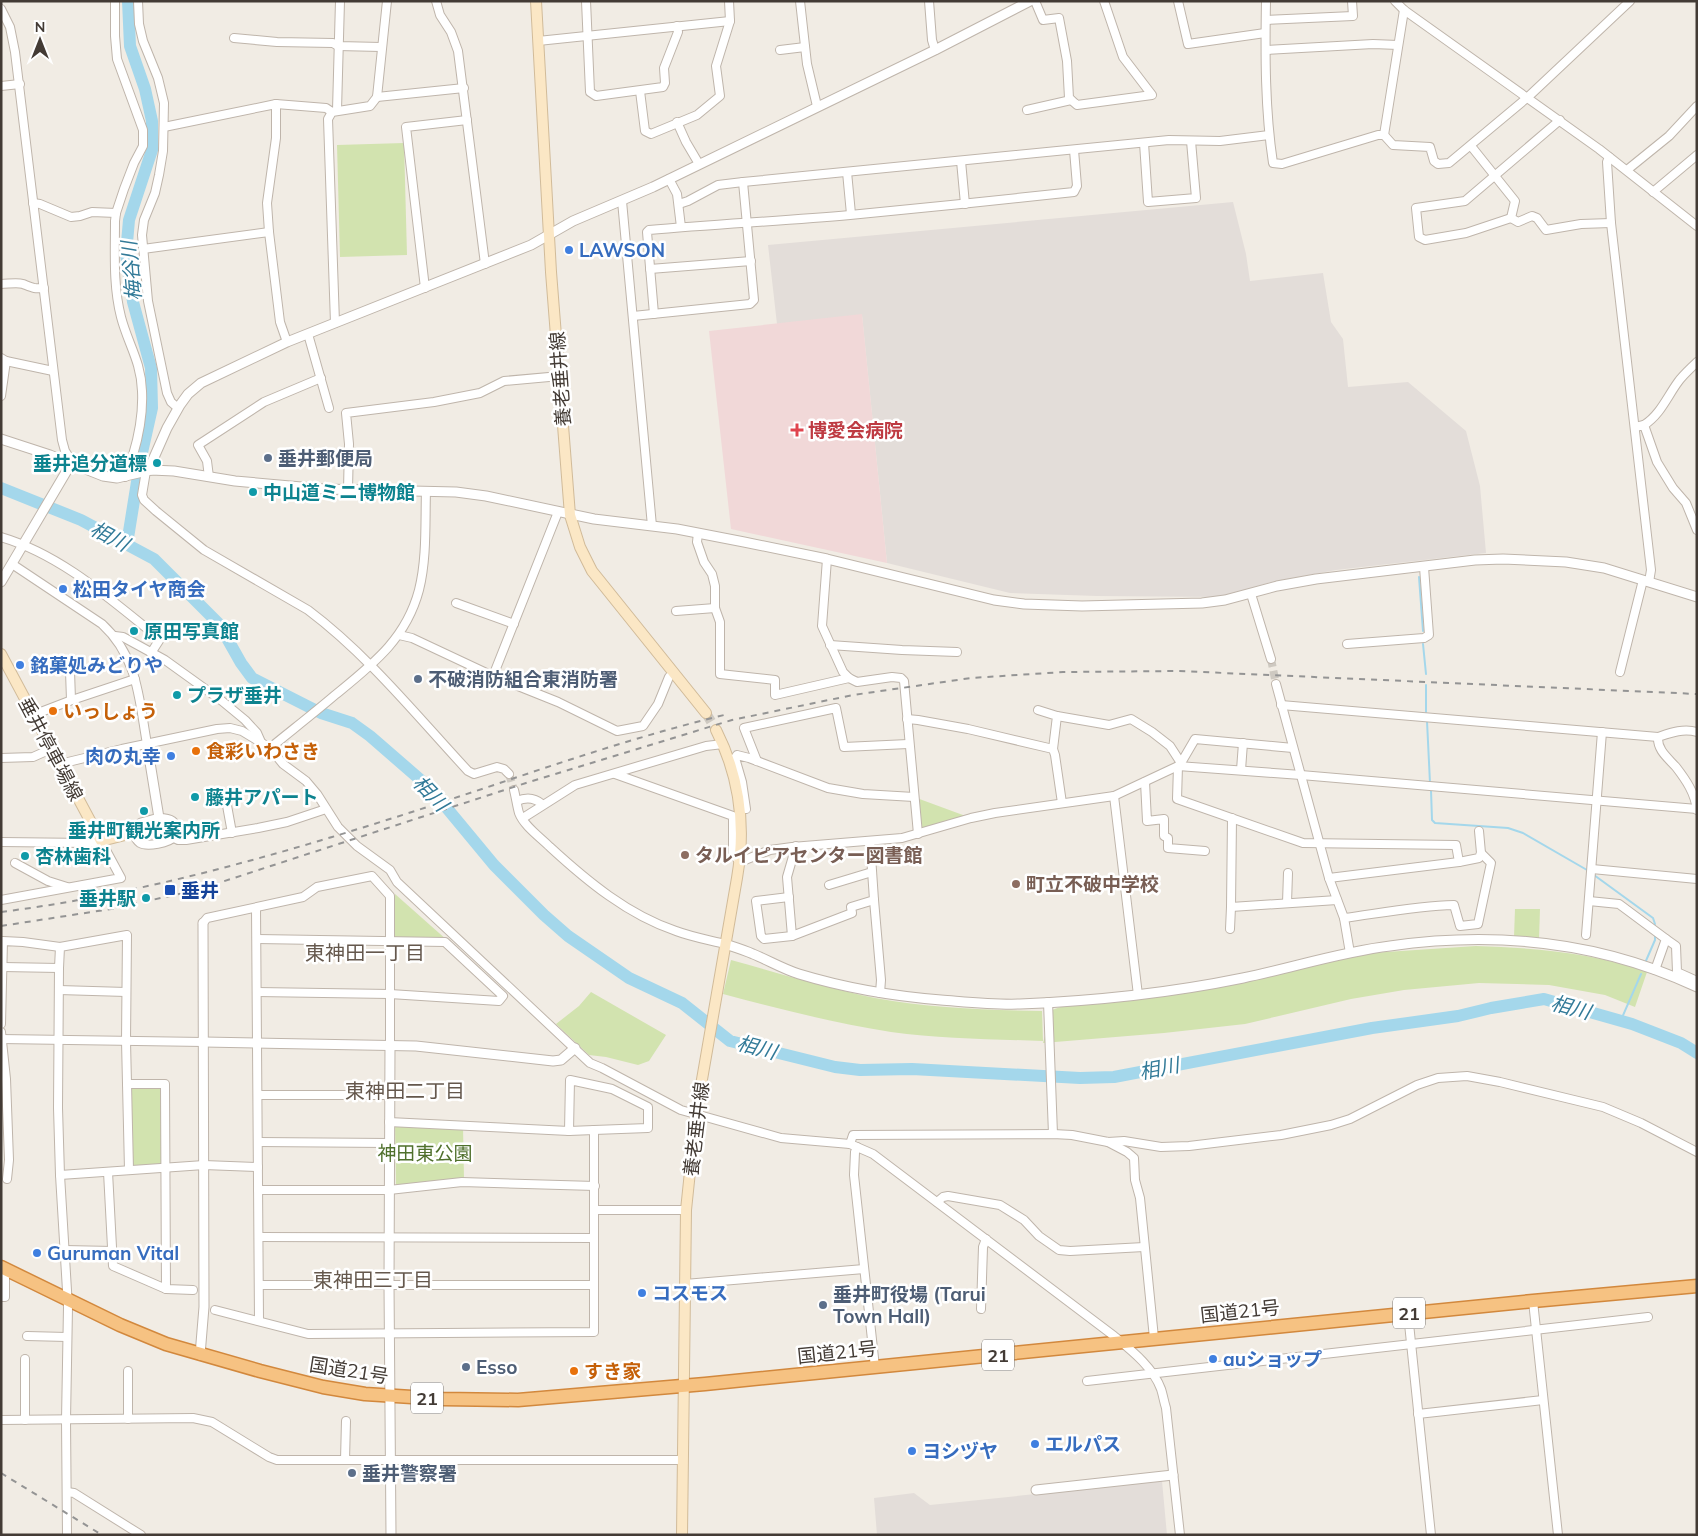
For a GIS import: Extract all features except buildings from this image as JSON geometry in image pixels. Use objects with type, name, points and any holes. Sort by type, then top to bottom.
[{"type":"highway","name":"国道21号","points":[[5,1269],[67,1300],[166,1344],[200,1355],[323,1387],[390,1396],[518,1400],[875,1368],[1533,1300],[1697,1286]]},
{"type":"main road","name":"養老垂井線","points":[[536,1],[551,272],[570,515],[580,547],[592,571],[706,713]]},
{"type":"main road","name":"垂井停車場線","points":[[2,658],[101,841]]},
{"type":"main road","name":"養老垂井線","points":[[682,1535],[686,1210],[696,1114],[724,944],[740,862],[740,807],[734,774],[716,730]]},
{"type":"main road","points":[[101,841],[133,833]]},
{"type":"street","points":[[115,1],[115,36],[118,59],[143,130],[143,146],[134,163],[116,213],[116,290],[127,337],[137,357],[141,374],[142,392],[140,419],[127,477]]},
{"type":"street","points":[[138,1],[139,24],[143,41],[158,78],[164,103],[164,127],[159,176],[155,193],[144,220],[143,249],[149,309],[164,384],[169,398],[178,408]]},
{"type":"street","points":[[335,323],[328,119],[334,111],[340,1]]},
{"type":"street","points":[[164,127],[276,104],[326,108],[334,111],[370,106],[377,97],[387,1]]},
{"type":"street","points":[[436,1],[440,14],[451,32],[458,51],[485,264]]},
{"type":"street","points":[[586,1],[590,92],[596,96],[663,87],[666,83],[664,68],[678,32],[677,26]]},
{"type":"street","points":[[640,91],[645,131],[651,134],[697,115],[720,96],[716,66],[730,21],[729,1]]},
{"type":"street","points":[[800,1],[807,64],[817,106]]},
{"type":"street","points":[[929,1],[932,40],[935,50]]},
{"type":"street","points":[[508,774],[504,769],[497,767],[474,774],[468,771],[323,621],[308,610],[204,550],[144,500],[142,488],[147,471],[178,408],[188,394],[201,383],[287,342],[485,264],[550,235],[573,221],[669,179],[935,50],[1030,1]]},
{"type":"street","points":[[1035,1],[1043,20],[1059,18],[1067,60],[1069,98],[1076,106],[1152,95],[1123,57],[1104,1]]},
{"type":"street","points":[[1178,1],[1188,44],[1265,33]]},
{"type":"street","points":[[1266,1],[1268,135],[1273,163],[1282,164],[1378,134],[1384,135],[1393,145],[1430,147],[1434,161],[1438,164],[1449,163],[1528,98],[1630,1]]},
{"type":"street","points":[[1266,20],[1353,16],[1352,1]]},
{"type":"street","points":[[1395,1],[1404,10],[1560,120],[1627,170],[1696,228]]},
{"type":"street","points":[[1384,135],[1404,10]]},
{"type":"street","points":[[1,582],[4,572],[12,564],[25,544],[70,466],[62,440],[53,371],[16,52],[10,27],[2,12]]},
{"type":"street","points":[[538,41],[730,21]]},
{"type":"street","points":[[234,38],[333,44],[338,46],[381,47]]},
{"type":"street","points":[[1266,50],[1373,44],[1398,45]]},
{"type":"street","points":[[780,50],[805,48]]},
{"type":"street","points":[[1,86],[20,84]]},
{"type":"street","points":[[377,97],[464,88]]},
{"type":"street","points":[[1027,110],[1071,100]]},
{"type":"street","points":[[276,104],[276,138],[268,188],[269,232],[280,322],[287,342]]},
{"type":"street","points":[[1627,170],[1669,136],[1697,106]]},
{"type":"street","points":[[424,288],[406,127],[467,120]]},
{"type":"street","points":[[1560,120],[1466,201],[1416,208],[1418,237],[1425,240],[1466,233],[1511,218],[1518,222],[1532,216],[1537,218],[1546,230],[1581,224],[1611,223]]},
{"type":"street","points":[[677,122],[698,164]]},
{"type":"street","points":[[679,204],[718,185],[1169,140],[1220,142],[1268,135]]},
{"type":"street","points":[[1144,143],[1148,202],[1196,198],[1191,141]]},
{"type":"street","points":[[1471,146],[1515,201],[1511,218]]},
{"type":"street","points":[[654,314],[646,232],[649,230],[965,204],[1074,192],[1077,186],[1074,150]]},
{"type":"street","points":[[1653,192],[1697,155]]},
{"type":"street","points":[[1609,157],[1607,162],[1611,223],[1651,570],[1646,581],[1620,672]]},
{"type":"street","points":[[961,161],[965,204]]},
{"type":"street","points":[[847,172],[850,214]]},
{"type":"street","points":[[669,179],[679,204],[681,227]]},
{"type":"street","points":[[633,316],[750,304],[754,300],[744,182]]},
{"type":"street","points":[[622,201],[652,526]]},
{"type":"street","points":[[33,203],[71,216],[80,216],[92,212],[116,213]]},
{"type":"street","points":[[143,249],[269,232]]},
{"type":"street","points":[[650,269],[750,260]]},
{"type":"street","points":[[1,284],[15,283],[23,284],[33,289],[44,288]]},
{"type":"street","points":[[308,334],[329,408]]},
{"type":"street","points":[[1,396],[4,360],[53,371]]},
{"type":"street","points":[[1635,427],[1644,425],[1658,414],[1679,380],[1696,364]]},
{"type":"street","points":[[348,490],[349,444],[346,413],[434,402],[480,393],[504,381],[560,376]]},
{"type":"street","points":[[209,477],[207,462],[198,445],[264,402],[321,378]]},
{"type":"street","points":[[1644,425],[1657,462],[1673,488],[1686,503],[1697,530]]},
{"type":"street","points":[[1,439],[70,466],[103,476],[117,478],[147,471],[174,471],[285,486],[348,490],[426,490],[486,496],[570,515],[698,533],[827,559],[948,590],[994,600],[1024,604],[1082,606],[1202,603],[1225,600],[1277,586],[1316,579],[1476,560],[1533,560],[1604,568],[1697,597]]},
{"type":"street","points":[[270,748],[369,668],[399,635],[412,612],[419,589],[423,565],[426,490]]},
{"type":"street","points":[[493,676],[558,512]]},
{"type":"street","points":[[698,533],[700,549],[715,586],[715,608],[720,622],[720,674],[775,680],[775,695],[849,678]]},
{"type":"street","points":[[1,538],[25,544],[57,561],[160,638],[151,653]]},
{"type":"street","points":[[827,559],[822,626],[843,672],[849,678],[858,682],[892,677],[901,678],[904,681],[908,744],[918,834]]},
{"type":"street","points":[[12,564],[102,624],[115,636],[130,662],[135,679],[159,818]]},
{"type":"street","points":[[1347,644],[1424,638],[1428,635],[1424,567]]},
{"type":"street","points":[[1251,594],[1271,658]]},
{"type":"street","points":[[456,603],[514,624]]},
{"type":"street","points":[[676,611],[715,608]]},
{"type":"street","points":[[399,635],[412,638],[493,676],[558,702],[617,732],[643,726],[658,704],[669,677]]},
{"type":"street","points":[[115,636],[123,637],[172,665],[240,715],[257,733],[261,742]]},
{"type":"street","points":[[830,645],[957,652]]},
{"type":"street","points":[[70,671],[71,700]]},
{"type":"street","points":[[33,715],[135,679]]},
{"type":"street","points":[[1276,684],[1329,878],[1344,918],[1350,953]]},
{"type":"street","points":[[1281,705],[1658,737],[1684,730],[1697,732]]},
{"type":"street","points":[[757,761],[744,728],[836,708],[844,747],[908,744]]},
{"type":"street","points":[[1038,710],[1057,716],[1109,725],[1131,720],[1152,732],[1170,746],[1179,764]]},
{"type":"street","points":[[1057,716],[1053,749],[1062,803]]},
{"type":"street","points":[[907,719],[968,729],[1053,749]]},
{"type":"street","points":[[61,766],[77,760],[218,729],[230,728],[242,731],[270,748],[283,764],[306,781],[317,794],[338,827],[357,846],[390,870],[397,882],[590,1063],[681,1110],[781,1138],[854,1145],[873,1154],[1121,1342],[1153,1373],[1166,1408],[1180,1535]]},
{"type":"street","points":[[1586,935],[1602,732]]},
{"type":"street","points":[[615,774],[733,816],[733,854],[740,862],[770,850],[796,846],[870,841],[918,834],[971,818],[1114,796],[1179,764],[1697,810],[1693,792],[1676,767],[1664,754],[1657,742],[1658,737]]},
{"type":"street","points":[[1293,748],[1195,739],[1179,764],[1177,799],[1303,843],[1456,845],[1459,862]]},
{"type":"street","points":[[1240,770],[1243,743]]},
{"type":"street","points":[[523,818],[574,785],[706,746],[723,744]]},
{"type":"street","points":[[1,758],[33,757],[51,748]]},
{"type":"street","points":[[746,809],[742,782],[735,758],[737,755],[828,788],[863,794],[914,797]]},
{"type":"street","points":[[1145,782],[1147,821],[1164,819],[1164,836],[1168,838],[1168,848],[1205,851]]},
{"type":"street","points":[[514,790],[520,814],[537,834],[584,878],[648,919],[676,931],[753,954],[795,973],[880,994],[998,1004],[1048,1006],[1138,995],[1242,978],[1389,946],[1474,940],[1544,942],[1598,951],[1655,970],[1697,987]]},
{"type":"street","points":[[1114,796],[1138,995]]},
{"type":"street","points":[[517,801],[524,798],[542,804]]},
{"type":"street","points":[[226,800],[232,833]]},
{"type":"street","points":[[174,838],[177,832],[176,826],[168,818],[159,818],[141,823],[133,833],[136,840],[148,845],[174,838],[186,840],[232,833],[286,822],[326,810]]},
{"type":"street","points":[[1230,929],[1232,818]]},
{"type":"street","points":[[1329,878],[1479,858],[1481,853],[1479,831]]},
{"type":"street","points":[[1,842],[88,844],[101,841],[121,878],[1,900]]},
{"type":"street","points":[[870,841],[881,980],[880,994]]},
{"type":"street","points":[[792,936],[787,877],[796,846]]},
{"type":"street","points":[[1344,918],[1422,906],[1454,904],[1460,926],[1478,924],[1491,863],[1481,853]]},
{"type":"street","points":[[15,863],[48,881],[71,888]]},
{"type":"street","points":[[1592,869],[1697,879]]},
{"type":"street","points":[[829,885],[872,872]]},
{"type":"street","points":[[1287,903],[1288,873]]},
{"type":"street","points":[[200,1355],[204,1307],[203,923],[207,918],[304,897],[317,887],[372,876],[390,896],[389,1333],[391,1535]]},
{"type":"street","points":[[789,897],[756,900],[760,936],[764,939],[792,936],[852,913],[851,907],[874,900]]},
{"type":"street","points":[[1231,907],[1337,900]]},
{"type":"street","points":[[1589,901],[1619,904],[1676,946],[1677,972],[1697,981]]},
{"type":"street","points":[[256,908],[259,1320]]},
{"type":"street","points":[[1,1024],[3,942],[22,942],[60,947],[127,935],[126,1041],[129,1170]]},
{"type":"street","points":[[257,939],[446,942],[504,996],[499,1001],[390,994],[257,992]]},
{"type":"street","points":[[1655,970],[1666,939]]},
{"type":"street","points":[[60,947],[58,1108],[67,1300],[67,1535]]},
{"type":"street","points":[[3,967],[59,968]]},
{"type":"street","points":[[59,990],[126,992]]},
{"type":"street","points":[[1048,1006],[1053,1131]]},
{"type":"street","points":[[7,1179],[6,1079],[2,1037],[58,1040],[390,1045],[553,1061],[561,1060],[574,1048]]},
{"type":"street","points":[[875,1368],[854,1175],[855,1152],[853,1135],[1053,1131],[1108,1142],[1124,1141],[1161,1146],[1189,1146],[1331,1126],[1350,1119],[1417,1085],[1438,1078],[1467,1076],[1603,1107],[1641,1123],[1697,1152]]},
{"type":"street","points":[[389,1122],[570,1131],[648,1128],[648,1107],[612,1089],[570,1080],[570,1131]]},
{"type":"street","points":[[127,1084],[165,1084],[166,1289]]},
{"type":"street","points":[[258,1095],[389,1095]]},
{"type":"street","points":[[215,1310],[308,1334],[594,1332],[594,1130]]},
{"type":"street","points":[[258,1142],[389,1143]]},
{"type":"street","points":[[1108,1142],[1134,1158],[1135,1180],[1140,1198],[1154,1338]]},
{"type":"street","points":[[60,1175],[166,1167],[258,1166]]},
{"type":"street","points":[[108,1172],[113,1266],[166,1289],[193,1290]]},
{"type":"street","points":[[258,1190],[389,1190],[462,1182],[595,1186]]},
{"type":"street","points":[[937,1202],[943,1197],[948,1196],[1000,1205],[1024,1220],[1039,1236],[1059,1250],[1144,1248]]},
{"type":"street","points":[[595,1210],[686,1210]]},
{"type":"street","points":[[258,1237],[594,1238]]},
{"type":"street","points":[[981,1309],[983,1247],[986,1239]]},
{"type":"street","points":[[64,1250],[113,1251]]},
{"type":"street","points":[[1,1297],[5,1297],[5,1269]]},
{"type":"street","points":[[685,1284],[864,1269]]},
{"type":"street","points":[[259,1285],[594,1284]]},
{"type":"street","points":[[1533,1300],[1558,1535]]},
{"type":"street","points":[[1408,1314],[1431,1535]]},
{"type":"street","points":[[1088,1381],[1648,1317]]},
{"type":"street","points":[[27,1336],[67,1337]]},
{"type":"street","points":[[25,1360],[25,1420]]},
{"type":"street","points":[[128,1371],[128,1419]]},
{"type":"street","points":[[1418,1414],[1543,1400]]},
{"type":"street","points":[[1,1420],[193,1418],[212,1422],[277,1460],[682,1460]]},
{"type":"street","points":[[346,1421],[346,1460]]},
{"type":"street","points":[[1036,1490],[1174,1475]]},
{"type":"street","points":[[66,1492],[74,1493],[141,1535]]},
{"type":"shaded area","points":[[1233,202],[1246,254],[1250,281],[1323,273],[1331,322],[1343,339],[1348,387],[1408,382],[1466,431],[1480,486],[1486,553],[1336,570],[1271,582],[1222,597],[1010,593],[887,563],[862,315],[777,324],[768,245]]},
{"type":"shaded area","name":"博愛会病院","points":[[862,314],[887,563],[731,529],[709,331]]},
{"type":"shaded area","points":[[1162,1481],[1167,1535],[877,1535],[874,1498],[914,1493],[930,1505]]},
{"type":"green space","points":[[404,143],[407,255],[340,257],[337,145]]},
{"type":"green space","points":[[914,797],[971,818],[918,834]]},
{"type":"green space","points":[[395,894],[448,941],[394,940]]},
{"type":"green space","points":[[1515,909],[1540,909],[1539,939],[1514,937]]},
{"type":"green space","points":[[1476,946],[1563,952],[1626,965],[1647,972],[1635,1007],[1605,995],[1549,985],[1479,983],[1404,990],[1351,999],[1245,1024],[1043,1043],[1052,1010],[1066,1005],[1134,1000],[1197,991],[1371,953]]},
{"type":"green space","points":[[731,960],[875,998],[958,1008],[1042,1011],[1043,1041],[948,1037],[891,1032],[765,1005],[723,994]]},
{"type":"green space","points":[[591,992],[666,1035],[649,1061],[638,1065],[589,1055],[556,1024],[579,1006]]},
{"type":"green space","points":[[165,1084],[166,1164],[133,1167],[130,1086]]},
{"type":"green space","name":"神田東公園","points":[[395,1122],[463,1126],[464,1179],[396,1186]]},
{"type":"waterway","name":"梅谷川","points":[[127,544],[141,457],[152,408],[151,368],[133,302],[126,254],[129,220],[152,150],[152,121],[145,89],[130,46],[128,1]]},
{"type":"waterway","name":"相川","points":[[1,488],[81,520],[154,559],[219,624],[241,663],[252,678],[321,713],[352,723],[370,736],[431,789],[494,865],[568,936],[629,978],[682,1003],[730,1041],[835,1067],[860,1070],[912,1069],[1080,1078],[1114,1077],[1372,1028],[1458,1016],[1544,999],[1632,1024],[1681,1043],[1697,1053]]},
{"type":"waterway","points":[[1419,577],[1423,631]]},
{"type":"waterway","points":[[1423,644],[1426,674]]},
{"type":"waterway","points":[[1426,685],[1426,712]]},
{"type":"waterway","points":[[1427,721],[1430,783]]},
{"type":"waterway","points":[[1431,790],[1432,820],[1435,823],[1508,828],[1523,833],[1587,870]]},
{"type":"waterway","points":[[1594,875],[1653,918],[1655,924]]},
{"type":"waterway","points":[[1645,963],[1655,940],[1655,935]]},
{"type":"waterway","points":[[1621,1020],[1641,974]]},
{"type":"tunnel","points":[[1271,659],[1276,684]]},
{"type":"tunnel","points":[[706,713],[716,730]]},
{"type":"tunnel","points":[[509,774],[514,790]]},
{"type":"railway","points":[[1,926],[111,909],[197,890],[526,783],[732,720],[853,695],[971,678],[1063,672],[1179,671],[1697,694]]},
{"type":"railway","points":[[1,912],[63,903],[124,891],[245,862],[364,827],[632,740],[724,715]]},
{"type":"railway","points":[[1,1473],[102,1535]]},
{"type":"place","name":"LAWSON","points":[[569,250]]},
{"type":"place","name":"博愛会病院","points":[[797,430]]},
{"type":"place","name":"垂井郵便局","points":[[268,458]]},
{"type":"place","name":"垂井追分道標","points":[[157,463]]},
{"type":"place","name":"中山道ミニ博物館","points":[[253,492]]},
{"type":"place","name":"松田タイヤ商会","points":[[63,589]]},
{"type":"place","name":"原田写真館","points":[[134,631]]},
{"type":"place","name":"銘菓処みどりや","points":[[20,665]]},
{"type":"place","name":"不破消防組合東消防署","points":[[418,679]]},
{"type":"place","name":"プラザ垂井","points":[[177,695]]},
{"type":"place","name":"いっしょう","points":[[53,711]]},
{"type":"place","name":"食彩いわさき","points":[[196,751]]},
{"type":"place","name":"肉の丸幸","points":[[171,756]]},
{"type":"place","name":"藤井アパート","points":[[195,797]]},
{"type":"place","name":"垂井町観光案内所","points":[[144,811]]},
{"type":"place","name":"タルイピアセンター図書館","points":[[685,855]]},
{"type":"place","name":"杏林歯科","points":[[25,856]]},
{"type":"place","name":"町立不破中学校","points":[[1016,884]]},
{"type":"place","name":"垂井","points":[[170,890]]},
{"type":"place","name":"垂井駅","points":[[146,898]]},
{"type":"place","name":"Guruman Vital","points":[[37,1253]]},
{"type":"place","name":"コスモス","points":[[642,1293]]},
{"type":"place","name":"垂井町役場 (Tarui Town Hall)","points":[[823,1305]]},
{"type":"place","name":"auショップ","points":[[1213,1359]]},
{"type":"place","name":"Esso","points":[[466,1367]]},
{"type":"place","name":"すき家","points":[[574,1371]]},
{"type":"place","name":"エルパス","points":[[1035,1444]]},
{"type":"place","name":"ヨシヅヤ","points":[[912,1451]]},
{"type":"place","name":"垂井警察署","points":[[352,1473]]},
{"type":"district","name":"東神田一丁目","points":[[365,952]]},
{"type":"district","name":"東神田二丁目","points":[[405,1090]]},
{"type":"district","name":"東神田三丁目","points":[[373,1279]]}]
